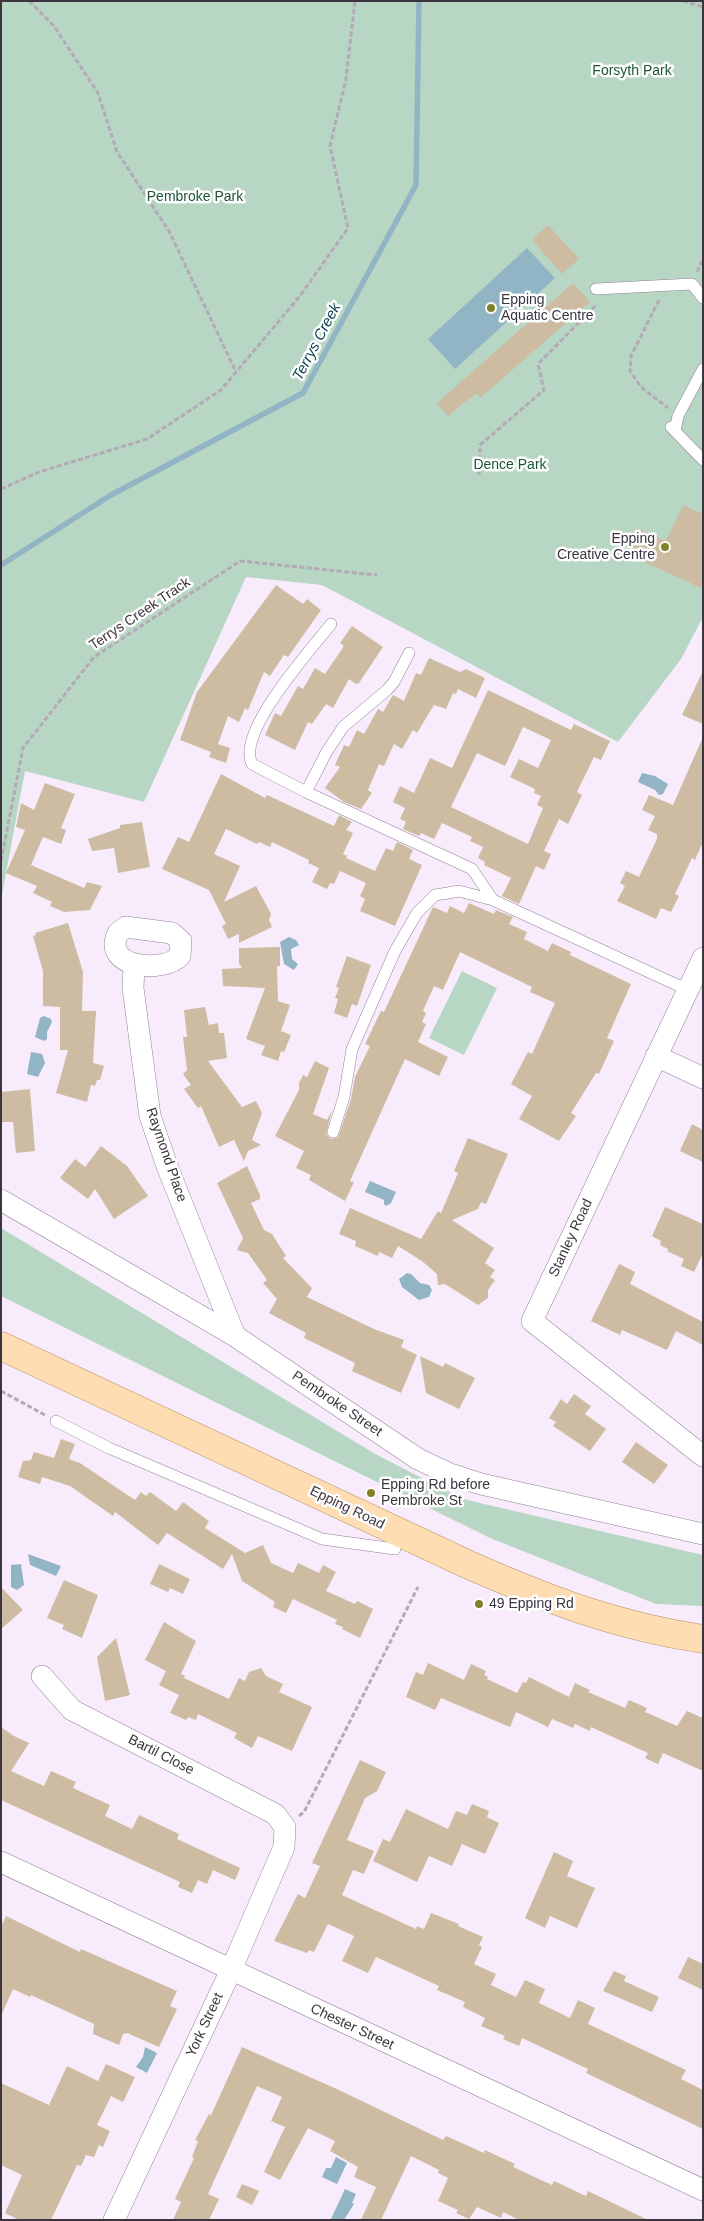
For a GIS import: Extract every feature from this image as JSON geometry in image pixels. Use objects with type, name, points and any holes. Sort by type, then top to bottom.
[{"type":"main road","name":"Epping Road","points":[[1,1346],[469,1566],[548,1599],[640,1628],[703,1639]]},
{"type":"main road","name":"Epping Road","points":[[1,1367],[543,1616],[635,1644],[703,1657]]},
{"type":"street","name":"Stanley Road","points":[[703,958],[532,1321],[703,1456]]},
{"type":"street","name":"Raymond Place","points":[[134,966],[133,988],[150,1116],[167,1166],[235,1336]]},
{"type":"street","points":[[656,1056],[703,1078]]},
{"type":"street","name":"Pembroke Street","points":[[1,1200],[235,1336],[418,1459],[450,1474],[481,1484],[703,1534]]},
{"type":"street","name":"Bartil Close","points":[[42,1676],[72,1710],[275,1814],[285,1827]]},
{"type":"street","name":"York Street","points":[[114,2220],[231,1970],[284,1847],[285,1827]]},
{"type":"street","name":"Chester Street","points":[[1,1862],[703,2190]]},
{"type":"lane","points":[[596,289],[692,284],[703,298]]},
{"type":"lane","points":[[703,369],[672,429],[703,460]]},
{"type":"lane","points":[[331,624],[264,711],[249,745],[249,757],[252,764],[306,792],[472,869],[493,900]]},
{"type":"lane","points":[[306,792],[326,753],[343,727],[387,690],[394,682],[409,653]]},
{"type":"lane","points":[[333,1132],[344,1097],[352,1050],[395,951],[418,913],[435,895],[459,891],[493,900],[688,990]]},
{"type":"lane","points":[[56,1421],[109,1448],[322,1539],[395,1549]]},
{"type":"path","points":[[29,1],[54,26],[98,93],[117,152],[169,231],[236,372]]},
{"type":"path","points":[[1,489],[40,472],[147,438],[221,390],[300,296],[348,228],[330,146],[346,79],[355,1]]},
{"type":"path","points":[[683,1],[703,7]]},
{"type":"path","points":[[666,286],[632,356],[630,371],[641,387],[678,416]]},
{"type":"path","points":[[478,475],[480,445],[544,390],[538,364],[598,303],[619,289]]},
{"type":"path","name":"Terrys Creek Track","points":[[1,862],[23,748],[94,657],[240,561],[378,575]]},
{"type":"path","points":[[1,1391],[56,1421]]},
{"type":"path","points":[[285,1827],[304,1812],[418,1587]]},
{"type":"green space","points":[[1,1],[703,1],[703,617],[681,659],[618,742],[322,585],[246,577],[144,802],[25,771],[1,900]]},
{"type":"green space","points":[[462,971],[497,988],[464,1055],[429,1038]]},
{"type":"green space","points":[[1,1228],[377,1455],[463,1499],[703,1555],[703,1606],[656,1604],[490,1538],[1,1296]]},
{"type":"water","name":"Epping Aquatic Centre","points":[[527,248],[555,278],[455,369],[428,339]]},
{"type":"water","points":[[642,773],[655,776],[668,784],[663,794],[659,795],[655,790],[638,782]]},
{"type":"water","points":[[289,937],[296,940],[299,945],[291,949],[292,959],[298,964],[294,970],[284,964],[280,942]]},
{"type":"water","points":[[44,1016],[51,1019],[52,1022],[47,1032],[47,1039],[44,1041],[35,1037],[40,1018]]},
{"type":"water","points":[[31,1052],[42,1054],[45,1063],[38,1077],[27,1074]]},
{"type":"water","points":[[370,1181],[396,1192],[391,1203],[386,1206],[384,1200],[365,1192]]},
{"type":"water","points":[[407,1273],[411,1274],[420,1283],[429,1285],[432,1290],[429,1297],[419,1300],[402,1287],[399,1279]]},
{"type":"water","points":[[28,1554],[61,1566],[56,1576],[30,1565]]},
{"type":"water","points":[[21,1564],[24,1585],[17,1590],[11,1587],[11,1565]]},
{"type":"water","points":[[145,2047],[157,2053],[147,2073],[136,2067],[143,2057]]},
{"type":"water","points":[[336,2157],[347,2163],[337,2184],[322,2177],[326,2168],[331,2168]]},
{"type":"water","points":[[345,2189],[356,2194],[352,2203],[354,2204],[344,2220],[331,2219]]},
{"type":"building","points":[[548,225],[579,259],[562,274],[532,240]]},
{"type":"building","points":[[573,283],[590,302],[480,398],[476,393],[448,416],[437,403]]},
{"type":"building","name":"Epping Creative Centre","points":[[683,505],[703,514],[703,589],[625,553],[637,528],[666,541]]},
{"type":"building","points":[[276,585],[303,604],[307,599],[321,610],[288,657],[284,655],[270,676],[264,672],[248,710],[245,708],[239,722],[228,716],[218,744],[230,748],[226,763],[209,757],[211,752],[180,740],[197,692]]},
{"type":"building","points":[[352,626],[383,647],[359,683],[356,684],[349,679],[333,708],[326,704],[312,724],[308,722],[295,750],[265,735],[275,713],[281,716],[298,686],[303,689],[315,668],[325,674],[344,646],[340,643]]},
{"type":"building","points":[[429,658],[460,672],[466,669],[485,678],[476,698],[458,689],[456,694],[453,693],[446,709],[434,705],[417,733],[413,730],[402,749],[394,744],[384,766],[379,764],[368,790],[372,793],[361,809],[344,802],[325,788],[340,767],[335,765],[344,745],[349,747],[357,730],[364,734],[378,709],[383,712],[393,695],[404,701],[416,673],[421,675]]},
{"type":"building","points":[[703,671],[703,724],[682,715]]},
{"type":"building","points":[[488,690],[571,730],[574,724],[610,741],[601,760],[594,757],[577,792],[582,795],[568,824],[559,819],[544,851],[551,854],[544,870],[536,866],[519,904],[502,896],[511,878],[484,865],[485,862],[478,858],[483,847],[470,841],[472,837],[442,823],[434,839],[421,833],[419,836],[403,829],[406,822],[400,819],[405,808],[393,802],[400,786],[414,793],[430,758],[452,768]],"holes":[[[523,727],[551,740],[538,768],[519,759],[510,777],[535,789],[534,793],[541,796],[537,805],[543,808],[528,844],[451,807],[477,753],[505,766]]]},
{"type":"building","points":[[703,737],[703,842],[695,860],[692,858],[675,894],[679,896],[671,912],[661,908],[656,919],[617,901],[625,886],[620,883],[626,871],[639,877],[657,839],[657,834],[648,830],[655,816],[642,810],[649,795],[673,805]]},
{"type":"building","points":[[221,774],[265,798],[267,795],[334,826],[339,815],[352,822],[346,830],[353,833],[343,854],[347,856],[346,858],[375,871],[386,848],[393,851],[397,842],[413,850],[409,859],[422,865],[395,926],[360,911],[365,899],[360,896],[366,883],[340,871],[334,884],[330,883],[327,889],[312,882],[319,868],[308,863],[309,860],[272,842],[270,847],[259,842],[257,844],[226,829],[214,854],[240,866],[224,902],[256,886],[271,914],[269,920],[272,927],[239,943],[239,934],[228,939],[222,926],[226,924],[209,890],[162,869],[178,837],[189,842]]},
{"type":"building","points":[[45,783],[75,794],[61,828],[66,830],[61,844],[43,837],[31,865],[84,888],[87,882],[102,886],[90,910],[64,912],[50,906],[52,902],[33,893],[37,886],[6,873],[25,830],[16,827],[21,803],[34,810]]},
{"type":"building","points":[[142,822],[150,867],[118,873],[114,848],[92,851],[88,839],[120,828],[120,825]]},
{"type":"building","points":[[469,903],[494,914],[496,910],[513,917],[509,924],[527,932],[524,939],[548,951],[552,943],[571,952],[570,955],[631,984],[607,1038],[614,1041],[599,1074],[596,1073],[571,1113],[576,1116],[559,1141],[519,1119],[532,1096],[511,1084],[528,1052],[532,1054],[555,1003],[530,992],[532,987],[460,952],[443,990],[434,986],[423,1011],[426,1013],[422,1022],[426,1024],[418,1042],[448,1057],[439,1076],[405,1059],[350,1181],[354,1182],[345,1201],[309,1180],[311,1175],[296,1168],[304,1151],[275,1136],[299,1090],[299,1083],[303,1075],[307,1077],[315,1061],[329,1068],[313,1114],[327,1120],[332,1110],[326,1134],[331,1139],[338,1137],[351,1099],[355,1077],[370,1046],[365,1044],[381,1011],[384,1012],[433,907],[447,913],[450,906],[464,913]]},
{"type":"building","points":[[68,923],[83,972],[82,1011],[96,1011],[93,1063],[104,1066],[100,1080],[97,1080],[95,1086],[91,1085],[87,1102],[56,1093],[68,1050],[60,1050],[60,1007],[43,1006],[43,971],[33,936],[36,935],[35,933]]},
{"type":"building","points":[[280,947],[280,966],[277,966],[278,1001],[290,1005],[281,1031],[291,1035],[284,1052],[281,1051],[278,1061],[261,1055],[265,1046],[246,1039],[265,988],[223,986],[222,969],[242,968],[239,963],[239,948]]},
{"type":"building","points":[[347,956],[371,965],[357,1006],[352,1004],[347,1018],[334,1013],[338,999],[335,998],[339,988],[336,987]]},
{"type":"building","points":[[205,1007],[209,1025],[218,1023],[219,1033],[224,1033],[227,1058],[208,1061],[242,1107],[256,1101],[262,1113],[252,1140],[261,1145],[248,1151],[244,1161],[234,1140],[219,1147],[201,1106],[198,1108],[184,1089],[191,1085],[183,1074],[187,1070],[183,1037],[187,1037],[184,1010]]},
{"type":"building","points":[[30,1089],[35,1151],[16,1153],[13,1122],[1,1122],[1,1092]]},
{"type":"building","points":[[692,1124],[703,1130],[703,1162],[680,1151]]},
{"type":"building","points":[[468,1138],[508,1154],[486,1204],[481,1202],[478,1209],[452,1220],[494,1248],[485,1263],[495,1270],[490,1277],[495,1280],[488,1290],[488,1298],[478,1305],[445,1284],[438,1285],[437,1274],[422,1261],[398,1246],[392,1258],[379,1252],[378,1256],[355,1246],[356,1241],[339,1234],[350,1208],[421,1239],[438,1211],[441,1213],[458,1173],[454,1171]]},
{"type":"building","points":[[101,1146],[127,1166],[148,1196],[114,1219],[95,1189],[88,1199],[60,1178],[75,1159],[85,1167]]},
{"type":"building","points":[[247,1166],[260,1195],[260,1199],[251,1203],[264,1230],[272,1234],[286,1256],[283,1258],[312,1288],[307,1297],[374,1329],[404,1340],[401,1347],[417,1355],[401,1393],[352,1371],[355,1363],[304,1338],[306,1333],[269,1313],[277,1299],[263,1283],[267,1280],[248,1253],[237,1250],[243,1238],[217,1183]]},
{"type":"building","points":[[665,1207],[703,1224],[703,1253],[694,1272],[681,1266],[684,1259],[667,1251],[668,1249],[660,1245],[661,1241],[652,1236]]},
{"type":"building","points":[[619,1264],[635,1272],[630,1284],[703,1322],[703,1345],[676,1331],[667,1350],[622,1330],[620,1335],[591,1321]]},
{"type":"building","points":[[420,1356],[443,1367],[445,1363],[475,1378],[459,1409],[426,1393]]},
{"type":"building","points":[[574,1394],[591,1406],[585,1414],[606,1429],[590,1451],[553,1426],[556,1422],[549,1418],[561,1399],[567,1404]]},
{"type":"building","points":[[61,1439],[75,1444],[69,1459],[80,1463],[135,1500],[141,1492],[146,1496],[150,1492],[176,1511],[183,1502],[209,1521],[205,1528],[245,1553],[263,1545],[271,1563],[293,1573],[298,1563],[319,1573],[323,1565],[336,1572],[326,1591],[355,1604],[357,1601],[373,1609],[360,1638],[335,1624],[337,1620],[293,1599],[286,1613],[273,1607],[275,1602],[242,1581],[232,1554],[223,1569],[167,1533],[158,1545],[115,1512],[113,1516],[70,1486],[42,1477],[40,1484],[18,1477],[23,1461],[31,1460],[34,1452],[54,1458]]},
{"type":"building","points":[[636,1442],[668,1465],[654,1484],[622,1462]]},
{"type":"building","points":[[159,1564],[190,1579],[183,1594],[170,1588],[168,1592],[150,1584]]},
{"type":"building","points":[[64,1580],[98,1595],[82,1638],[62,1629],[64,1625],[47,1618]]},
{"type":"building","points":[[1,1587],[23,1610],[1,1629]]},
{"type":"building","points":[[164,1622],[196,1641],[181,1674],[185,1676],[184,1678],[229,1699],[239,1678],[245,1681],[249,1672],[261,1668],[266,1676],[283,1684],[279,1692],[312,1707],[292,1751],[258,1736],[252,1748],[234,1738],[237,1733],[198,1714],[196,1720],[188,1717],[186,1720],[170,1713],[179,1695],[159,1685],[166,1671],[145,1660]]},
{"type":"building","points":[[116,1638],[130,1695],[105,1701],[97,1657]]},
{"type":"building","points":[[428,1663],[464,1680],[471,1664],[486,1671],[484,1675],[488,1677],[487,1679],[517,1693],[523,1682],[526,1683],[529,1677],[569,1697],[575,1683],[590,1690],[588,1692],[625,1708],[629,1700],[647,1708],[645,1712],[677,1726],[687,1711],[703,1718],[703,1771],[663,1753],[658,1764],[645,1758],[648,1753],[591,1727],[590,1731],[575,1724],[573,1728],[552,1719],[548,1727],[516,1712],[510,1727],[441,1698],[435,1710],[406,1697],[416,1672],[423,1675]]},
{"type":"building","points":[[1,1727],[29,1743],[11,1771],[44,1786],[51,1771],[76,1782],[73,1788],[110,1805],[105,1816],[132,1829],[139,1815],[179,1834],[177,1839],[240,1868],[235,1880],[213,1870],[207,1884],[198,1880],[192,1893],[178,1887],[180,1882],[1,1800]]},
{"type":"building","points":[[360,1760],[386,1772],[377,1791],[365,1798],[347,1840],[374,1851],[364,1874],[353,1870],[342,1895],[416,1929],[417,1926],[424,1929],[431,1913],[459,1924],[458,1926],[483,1937],[479,1945],[482,1947],[474,1964],[496,1974],[491,1985],[516,1997],[525,1980],[545,1989],[539,2003],[570,2018],[578,2000],[595,2008],[588,2024],[686,2070],[681,2079],[703,2090],[703,2129],[586,2073],[588,2069],[522,2038],[519,2046],[503,2039],[505,2036],[481,2026],[485,2018],[463,2007],[465,2002],[437,1990],[439,1986],[376,1957],[368,1973],[342,1961],[354,1936],[328,1924],[314,1952],[309,1950],[307,1953],[274,1941],[298,1894],[305,1898],[320,1866],[312,1863]]},
{"type":"building","points":[[472,1804],[489,1811],[487,1817],[499,1823],[485,1854],[462,1844],[452,1866],[429,1856],[417,1882],[373,1861],[383,1839],[390,1842],[406,1809],[448,1829],[456,1811],[467,1815]]},
{"type":"building","points":[[554,1852],[573,1861],[567,1876],[595,1888],[577,1928],[550,1916],[545,1928],[525,1918]]},
{"type":"building","points":[[6,1916],[80,1952],[81,1949],[177,1991],[170,2006],[177,2009],[159,2047],[127,2033],[123,2034],[119,2045],[93,2034],[94,2024],[31,1995],[30,1997],[13,1989],[1,2016],[1,1927]]},
{"type":"building","points":[[688,1957],[703,1964],[703,1990],[678,1978]]},
{"type":"building","points":[[614,1971],[626,1976],[624,1981],[659,1997],[652,2012],[603,1991]]},
{"type":"building","points":[[242,2047],[339,2090],[443,2140],[446,2136],[484,2153],[485,2150],[515,2164],[513,2167],[552,2185],[554,2181],[586,2196],[588,2191],[648,2220],[519,2220],[503,2212],[501,2218],[477,2207],[469,2219],[456,2213],[458,2210],[438,2201],[448,2178],[438,2173],[439,2170],[411,2156],[381,2220],[361,2220],[376,2187],[354,2177],[358,2167],[330,2151],[335,2141],[308,2128],[280,2180],[264,2172],[285,2127],[271,2121],[282,2097],[257,2086],[208,2194],[219,2199],[209,2220],[173,2220],[181,2202],[175,2199],[194,2158],[192,2157],[198,2141],[195,2140],[209,2114],[211,2115]]},
{"type":"building","points":[[106,2064],[135,2077],[123,2102],[111,2096],[97,2125],[110,2131],[103,2147],[99,2145],[94,2157],[86,2155],[81,2166],[77,2165],[51,2220],[19,2220],[5,2213],[22,2175],[1,2165],[1,2083],[49,2105],[67,2066],[98,2081]]},
{"type":"building","points":[[242,2184],[259,2191],[252,2205],[236,2197]]},
{"type":"waterway","name":"Terrys Creek","points":[[1,565],[111,495],[303,393],[416,185],[419,1]]},
{"type":"place","name":"Epping Aquatic Centre","points":[[491,308]]},
{"type":"place","name":"Epping Creative Centre","points":[[665,547]]},
{"type":"place","name":"Epping Rd before Pembroke St","points":[[371,1493]]},
{"type":"place","name":"49 Epping Rd","points":[[479,1604]]},
{"type":"park label","name":"Forsyth Park","points":[[632,71]]},
{"type":"park label","name":"Pembroke Park","points":[[195,197]]},
{"type":"park label","name":"Dence Park","points":[[510,465]]}]
